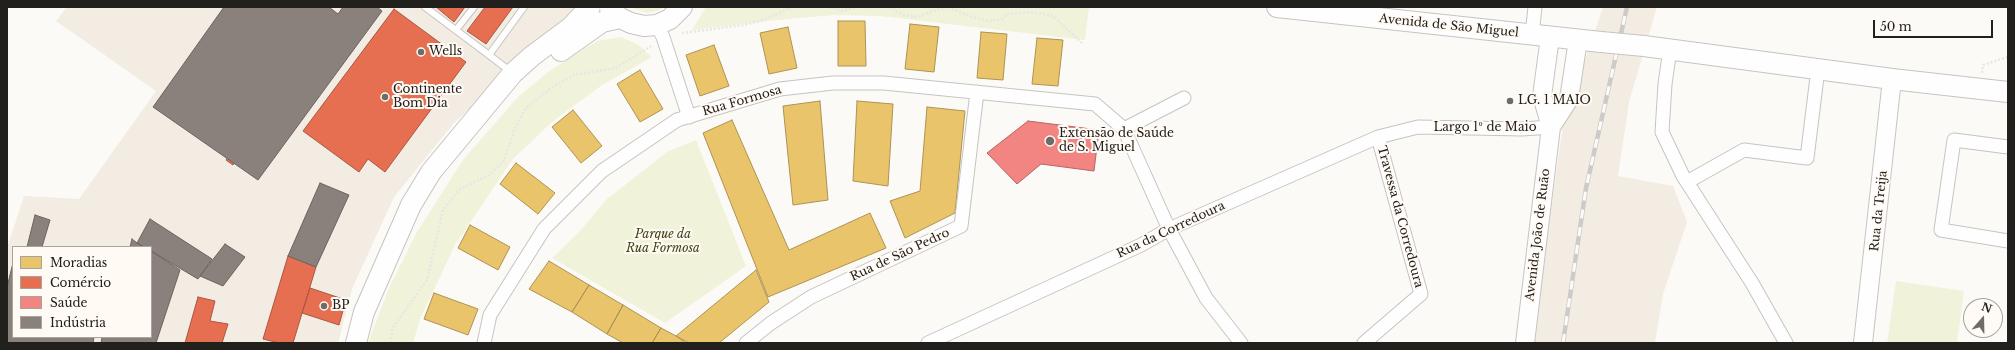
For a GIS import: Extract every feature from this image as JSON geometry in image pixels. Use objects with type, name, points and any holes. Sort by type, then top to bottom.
[{"type":"main road","points":[[356,343],[364,312],[411,205],[431,172],[513,73],[532,56],[572,27],[590,7]]},
{"type":"main road","points":[[473,121],[526,77],[614,12],[631,24],[660,31],[682,7]]},
{"type":"main road","name":"Avenida de São Miguel","points":[[1277,7],[1670,49],[1892,79],[2008,92]]},
{"type":"main road","name":"Largo 1º de Maio","points":[[1541,36],[1542,96],[1552,127]]},
{"type":"main road","name":"Largo 1º de Maio","points":[[1552,127],[1568,99],[1578,40]]},
{"type":"main road","name":"Rua da Treija","points":[[1863,343],[1892,79]]},
{"type":"main road","name":"Avenida João de Ruão","points":[[1525,343],[1552,127]]},
{"type":"street","points":[[1535,7],[1541,36]]},
{"type":"street","points":[[660,31],[689,116]]},
{"type":"street","points":[[1670,49],[1664,84],[1662,132],[1687,182],[1752,283],[1786,343]]},
{"type":"street","points":[[1687,182],[1744,150],[1807,158],[1818,69]]},
{"type":"street","name":"Rua Formosa","points":[[484,343],[490,315],[544,228],[602,171],[677,120],[780,89],[832,83],[884,83],[1094,104],[1124,129],[1169,229],[1206,298],[1240,343]]},
{"type":"street","name":"Rua de São Pedro","points":[[746,343],[771,322],[811,296],[961,226],[977,92]]},
{"type":"street","points":[[1124,129],[1184,98]]},
{"type":"street","name":"Largo 1º de Maio","points":[[1418,127],[1522,129],[1552,127]]},
{"type":"street","name":"Rua da Corredoura","points":[[928,343],[1141,244],[1169,229],[1378,137],[1418,127]]},
{"type":"street","name":"Travessa da Corredoura","points":[[1364,343],[1421,294],[1378,137]]},
{"type":"street","points":[[2008,147],[1954,140],[1941,230],[2008,241]]},
{"type":"lane","points":[[426,7],[513,73]]},
{"type":"lane","points":[[456,30],[474,7]]},
{"type":"lane","points":[[489,56],[524,7]]},
{"type":"path","points":[[392,343],[392,328],[427,280],[443,210],[459,190],[489,175],[504,161],[514,131],[526,108],[551,88],[574,75],[616,68],[660,31],[682,33],[744,25],[766,19],[792,7]]},
{"type":"path","points":[[830,7],[842,11],[856,7]]},
{"type":"path","points":[[889,7],[903,15],[917,17],[945,7]]},
{"type":"path","points":[[948,7],[975,18],[990,21],[1002,18],[1007,14],[1030,12],[1053,16],[1083,44]]},
{"type":"path","points":[[1979,88],[1983,65],[2008,57]]},
{"type":"shaded area","points":[[67,7],[598,7],[558,27],[454,123],[394,197],[352,289],[338,343],[7,343],[7,248],[24,196],[79,199],[156,91],[56,21]]},
{"type":"shaded area","points":[[1603,7],[1657,7],[1629,102],[1618,176],[1673,186],[1687,222],[1663,294],[1655,343],[1532,343],[1563,125]]},
{"type":"green space","points":[[630,7],[665,7],[657,11],[647,13]]},
{"type":"green space","points":[[706,7],[1089,7],[1085,40],[880,16],[834,15],[692,30]]},
{"type":"green space","points":[[621,37],[637,44],[652,57],[602,85],[552,122],[513,159],[455,245],[420,319],[413,343],[368,343],[389,288],[417,232],[463,160],[517,98],[548,72],[597,41]]},
{"type":"green space","name":"Parque da Rua Formosa","points":[[696,140],[746,266],[665,323],[552,258],[579,232],[607,199],[667,152]]},
{"type":"green space","points":[[1896,281],[1964,291],[1957,343],[1887,343]]},
{"type":"building: Moradias","points":[[838,21],[865,21],[866,66],[838,66]]},
{"type":"building: Moradias","points":[[910,24],[939,27],[934,72],[905,69]]},
{"type":"building: Moradias","points":[[788,27],[797,68],[769,74],[760,33]]},
{"type":"building: Moradias","points":[[981,32],[1007,34],[1003,80],[977,78]]},
{"type":"building: Moradias","points":[[1037,38],[1063,40],[1058,86],[1032,84]]},
{"type":"building: Moradias","points":[[714,45],[729,86],[700,96],[686,55]]},
{"type":"building: Moradias","points":[[640,70],[663,109],[640,122],[617,84]]},
{"type":"building: Moradias","points":[[820,101],[828,200],[793,205],[783,106]]},
{"type":"building: Moradias","points":[[857,101],[893,104],[888,186],[853,181]]},
{"type":"building: Moradias","points":[[927,107],[965,111],[955,213],[905,238],[890,201],[920,191]]},
{"type":"building: Moradias","points":[[573,110],[602,146],[581,163],[552,127]]},
{"type":"building: Moradias","points":[[732,120],[789,250],[870,213],[886,248],[768,297],[703,133]]},
{"type":"building: Moradias","points":[[516,163],[555,193],[538,214],[500,184]]},
{"type":"building: Moradias","points":[[470,225],[510,247],[498,270],[458,248]]},
{"type":"building: Moradias","points":[[549,261],[589,285],[572,312],[529,289]]},
{"type":"building: Moradias","points":[[756,270],[769,302],[719,343],[686,343],[676,336]]},
{"type":"building: Moradias","points":[[589,285],[623,305],[607,334],[572,312]]},
{"type":"building: Moradias","points":[[434,293],[478,309],[468,335],[424,319]]},
{"type":"building: Moradias","points":[[623,305],[661,328],[652,343],[623,343],[607,334]]},
{"type":"building: Moradias","points":[[661,328],[676,336],[689,343],[652,343]]},
{"type":"building: Comércio","points":[[436,7],[465,7],[454,22]]},
{"type":"building: Comércio","points":[[485,7],[513,7],[486,44],[467,31]]},
{"type":"building: Comércio","name":"Continente Bom Dia","points":[[394,9],[466,62],[385,172],[368,159],[359,172],[303,131]]},
{"type":"building: Comércio","points":[[231,154],[237,159],[233,165],[226,160]]},
{"type":"building: Comércio","points":[[288,256],[316,267],[293,343],[279,343],[263,339]]},
{"type":"building: Comércio","name":"BP","points":[[310,288],[346,300],[339,325],[302,313]]},
{"type":"building: Comércio","points":[[198,297],[215,301],[210,321],[228,324],[222,343],[185,343]]},
{"type":"building: Saúde","name":"Extensão de Saúde de S. Miguel","points":[[1028,121],[1099,130],[1094,171],[1041,164],[1017,184],[987,153]]},
{"type":"building: Indústria","points":[[224,7],[329,7],[338,14],[343,7],[377,7],[382,11],[258,180],[153,107]]},
{"type":"building: Indústria","points":[[320,183],[349,195],[316,267],[288,256]]},
{"type":"building: Indústria","points":[[35,215],[50,220],[42,246],[27,246]]},
{"type":"building: Indústria","points":[[150,219],[212,259],[198,279],[152,252],[152,246],[142,246],[137,243]]},
{"type":"building: Indústria","points":[[132,239],[142,246],[130,246]]},
{"type":"building: Indústria","points":[[225,244],[245,257],[223,286],[200,276]]},
{"type":"building: Indústria","points":[[152,252],[180,270],[156,343],[101,343],[102,338],[152,338]]},
{"type":"building: Indústria","points":[[12,267],[12,338],[94,338],[93,343],[7,343],[7,287]]},
{"type":"railway","points":[[1563,343],[1586,188],[1627,7]]},
{"type":"place","name":"Wells","points":[[421,52]]},
{"type":"place","name":"Continente Bom Dia","points":[[385,97]]},
{"type":"place","name":"LG. 1 MAIO","points":[[1510,101]]},
{"type":"place","name":"Extensão de Saúde de S. Miguel","points":[[1050,141]]},
{"type":"place","name":"BP","points":[[324,306]]}]
